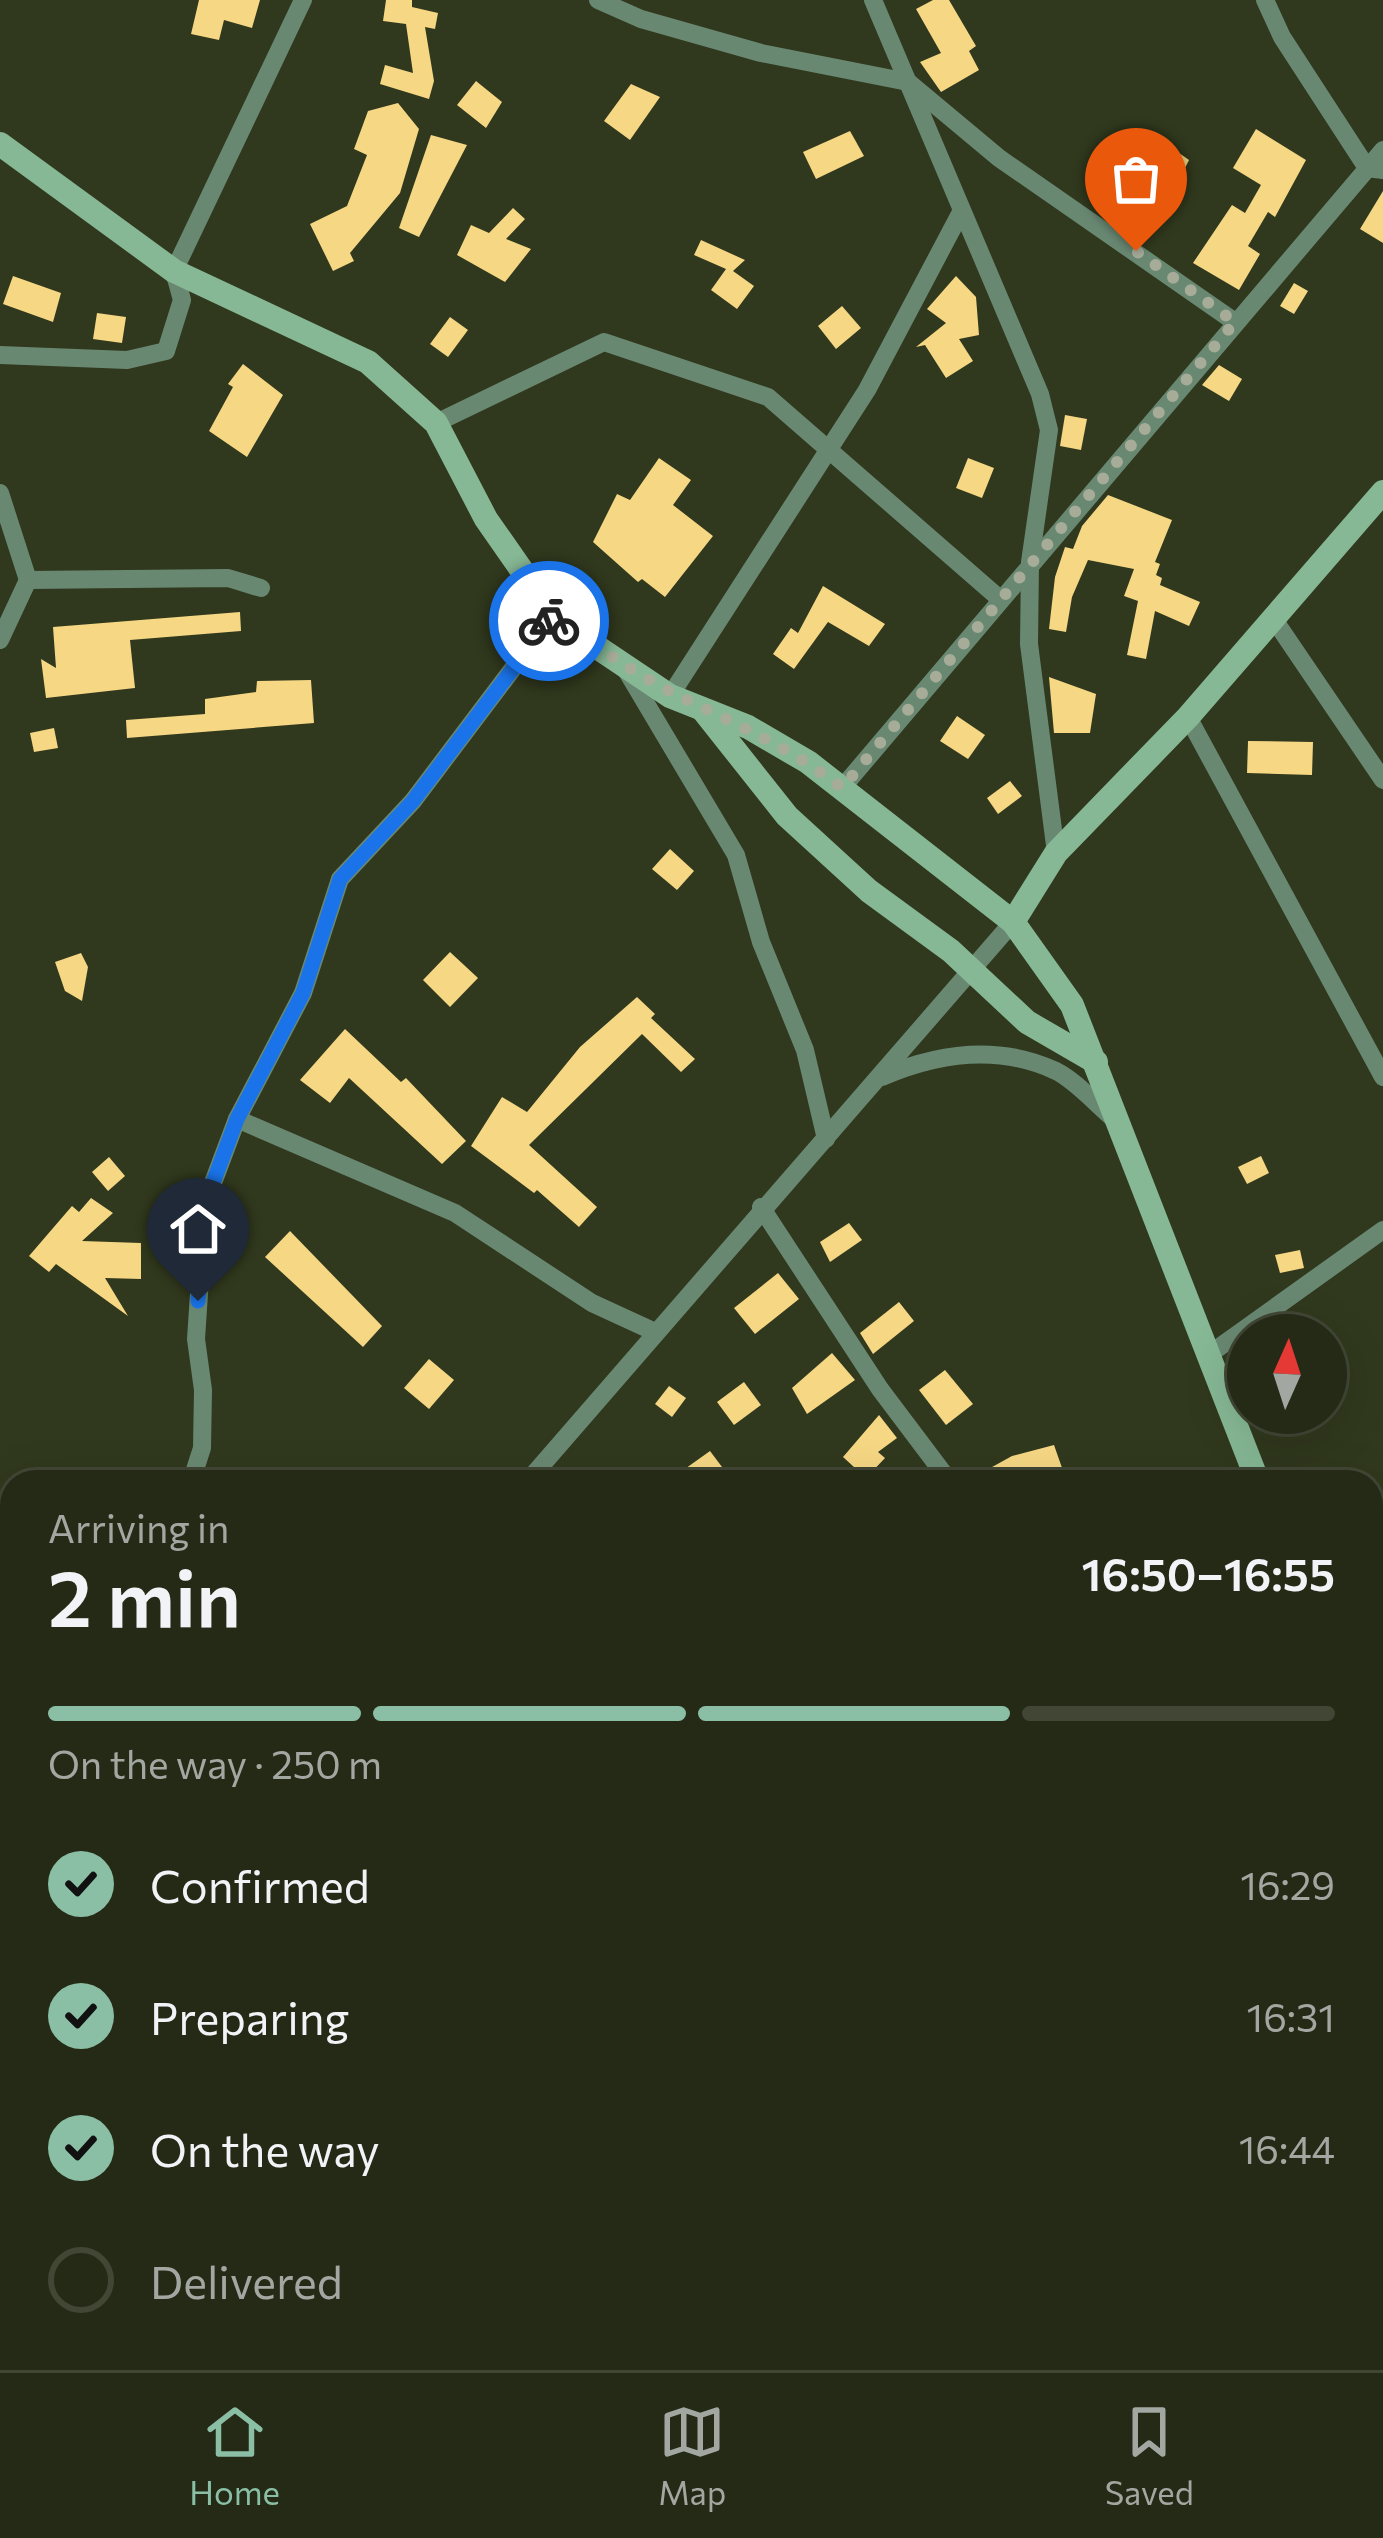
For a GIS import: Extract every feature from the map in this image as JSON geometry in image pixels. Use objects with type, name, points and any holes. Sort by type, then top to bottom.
[{"type":"street","points":[[0,355],[127,360],[166,351],[182,300],[174,271],[303,0]]},
{"type":"street","points":[[598,0],[641,19],[761,53],[908,82],[998,158],[1235,322]]},
{"type":"street","points":[[873,0],[1040,394],[1049,430],[1030,562],[1028,644],[1056,853]]},
{"type":"street","points":[[1264,0],[1282,37],[1375,169]]},
{"type":"street","points":[[0,144],[174,271],[368,362],[436,423],[486,519],[530,582],[557,610],[626,670],[670,696],[748,727],[842,788],[1012,922],[1072,1005],[1123,1126],[1253,1470]]},
{"type":"street","points":[[842,788],[1235,322],[1375,169],[1383,150]]},
{"type":"street","points":[[670,696],[867,389],[960,214]]},
{"type":"street","points":[[436,423],[604,342],[768,397],[1000,599]]},
{"type":"street","points":[[537,1470],[1012,922],[1056,853],[1188,717],[1383,492]]},
{"type":"street","points":[[0,493],[28,580],[0,640]]},
{"type":"street","points":[[28,580],[228,578],[261,589]]},
{"type":"street","points":[[194,1470],[202,1448],[196,1339],[205,1204],[237,1119],[303,993],[340,879],[413,801],[557,610]]},
{"type":"street","points":[[1273,618],[1383,779]]},
{"type":"street","points":[[626,670],[736,855],[761,942],[805,1049],[826,1139]]},
{"type":"street","points":[[702,709],[787,817],[1027,1022],[1096,1062]]},
{"type":"street","points":[[1188,717],[1383,1077]]},
{"type":"street","points":[[878,1078],[920,1061],[970,1053],[1012,1058],[1058,1072],[1123,1126]]},
{"type":"street","points":[[237,1119],[455,1214],[592,1303],[655,1332]]},
{"type":"street","points":[[761,1207],[880,1389],[941,1470]]},
{"type":"street","points":[[1207,1356],[1383,1230]]},
{"type":"building","points":[[199,0],[260,0],[252,28],[224,20],[219,40],[191,34]]},
{"type":"building","points":[[386,0],[412,0],[412,7],[438,13],[435,29],[425,27],[434,81],[429,99],[380,84],[385,65],[413,73],[406,24],[383,21]]},
{"type":"building","points":[[933,0],[949,0],[976,46],[969,51],[979,70],[941,92],[920,62],[941,53],[916,9]]},
{"type":"building","points":[[476,81],[502,102],[486,128],[457,105]]},
{"type":"building","points":[[631,84],[660,97],[630,140],[604,121]]},
{"type":"building","points":[[398,103],[419,129],[400,193],[350,253],[354,261],[333,271],[310,224],[347,206],[367,155],[354,149],[368,111]]},
{"type":"building","points":[[1256,129],[1306,160],[1275,217],[1268,212],[1248,246],[1260,254],[1239,290],[1193,263],[1232,205],[1245,213],[1261,185],[1233,168]]},
{"type":"building","points":[[850,131],[864,156],[816,179],[803,152]]},
{"type":"building","points":[[1152,134],[1189,160],[1181,176],[1141,149]]},
{"type":"building","points":[[431,135],[467,145],[419,237],[399,228]]},
{"type":"building","points":[[1383,191],[1383,243],[1360,229]]},
{"type":"building","points":[[513,208],[525,219],[506,239],[531,249],[505,282],[457,255],[471,225],[489,233]]},
{"type":"building","points":[[701,240],[745,260],[733,271],[754,286],[737,309],[711,290],[726,269],[694,255]]},
{"type":"building","points":[[13,276],[61,293],[53,322],[3,304]]},
{"type":"building","points":[[956,276],[976,297],[979,335],[959,339],[973,361],[946,378],[925,345],[916,347],[946,323],[927,309]]},
{"type":"building","points":[[1294,283],[1308,291],[1294,314],[1280,306]]},
{"type":"building","points":[[842,306],[861,328],[836,349],[818,326]]},
{"type":"building","points":[[97,313],[126,317],[122,343],[93,339]]},
{"type":"building","points":[[450,317],[468,330],[448,357],[430,344]]},
{"type":"building","points":[[243,364],[283,395],[247,457],[209,431],[233,387],[228,384]]},
{"type":"building","points":[[1219,365],[1242,379],[1229,401],[1202,385]]},
{"type":"building","points":[[1065,415],[1087,419],[1081,450],[1060,446]]},
{"type":"building","points":[[659,458],[691,480],[673,505],[713,536],[665,597],[642,579],[638,582],[593,542],[617,494],[630,500]]},
{"type":"building","points":[[968,458],[994,468],[982,498],[956,488]]},
{"type":"building","points":[[1108,495],[1172,520],[1155,562],[1160,564],[1156,575],[1162,578],[1160,585],[1200,602],[1189,626],[1155,611],[1146,659],[1127,655],[1138,601],[1124,596],[1134,569],[1088,560],[1072,597],[1066,632],[1049,629],[1055,577],[1065,547],[1073,549],[1082,526]]},
{"type":"building","points":[[823,586],[885,624],[869,646],[828,622],[794,669],[773,654],[791,628],[798,633]]},
{"type":"building","points":[[240,612],[241,631],[130,640],[135,688],[46,698],[41,659],[56,668],[53,627]]},
{"type":"building","points":[[1049,677],[1096,694],[1090,733],[1054,733]]},
{"type":"building","points":[[311,680],[314,723],[127,738],[126,720],[205,714],[205,699],[256,692],[257,681]]},
{"type":"building","points":[[957,716],[985,735],[968,759],[940,741]]},
{"type":"building","points":[[54,728],[58,748],[34,752],[30,733]]},
{"type":"building","points":[[1248,741],[1313,742],[1312,775],[1247,773]]},
{"type":"building","points":[[1010,781],[1022,796],[998,814],[987,798]]},
{"type":"building","points":[[670,849],[694,871],[677,890],[652,869]]},
{"type":"building","points":[[450,952],[478,978],[450,1007],[423,980]]},
{"type":"building","points":[[81,953],[88,967],[82,1001],[65,991],[55,962]]},
{"type":"building","points":[[637,997],[655,1014],[651,1018],[695,1059],[681,1072],[642,1034],[529,1145],[597,1207],[579,1227],[537,1190],[534,1193],[471,1146],[502,1097],[527,1112],[580,1047]]},
{"type":"building","points":[[345,1029],[401,1082],[406,1078],[466,1141],[442,1164],[349,1078],[330,1103],[300,1080]]},
{"type":"building","points":[[1261,1156],[1269,1173],[1247,1184],[1238,1167]]},
{"type":"building","points":[[109,1157],[125,1176],[108,1191],[92,1172]]},
{"type":"building","points":[[91,1198],[113,1213],[82,1241],[141,1243],[141,1279],[105,1278],[128,1316],[56,1264],[49,1272],[29,1256],[72,1206],[79,1212]]},
{"type":"building","points":[[849,1223],[862,1240],[830,1262],[820,1242]]},
{"type":"building","points":[[290,1231],[382,1326],[363,1347],[265,1257]]},
{"type":"building","points":[[1300,1250],[1304,1268],[1280,1273],[1275,1255]]},
{"type":"building","points":[[778,1273],[799,1299],[755,1334],[734,1308]]},
{"type":"building","points":[[899,1302],[914,1321],[873,1354],[860,1333]]},
{"type":"building","points":[[832,1353],[855,1380],[807,1414],[792,1388]]},
{"type":"building","points":[[429,1359],[454,1380],[429,1409],[404,1388]]},
{"type":"building","points":[[945,1370],[973,1404],[946,1425],[919,1390]]},
{"type":"building","points":[[744,1382],[761,1405],[734,1425],[717,1402]]},
{"type":"building","points":[[669,1386],[686,1398],[672,1417],[655,1404]]},
{"type":"building","points":[[879,1415],[897,1438],[878,1452],[885,1458],[874,1470],[857,1470],[843,1457]]},
{"type":"building","points":[[1054,1445],[1063,1470],[987,1470],[1012,1456]]},
{"type":"building","points":[[710,1451],[724,1470],[683,1470]]},
{"type":"way so far","points":[[549,621],[557,610],[626,670],[670,696],[748,727],[842,788],[1235,322],[1136,251]]},
{"type":"route","points":[[198,1301],[205,1204],[237,1119],[303,993],[340,879],[413,801],[549,621]]}]
